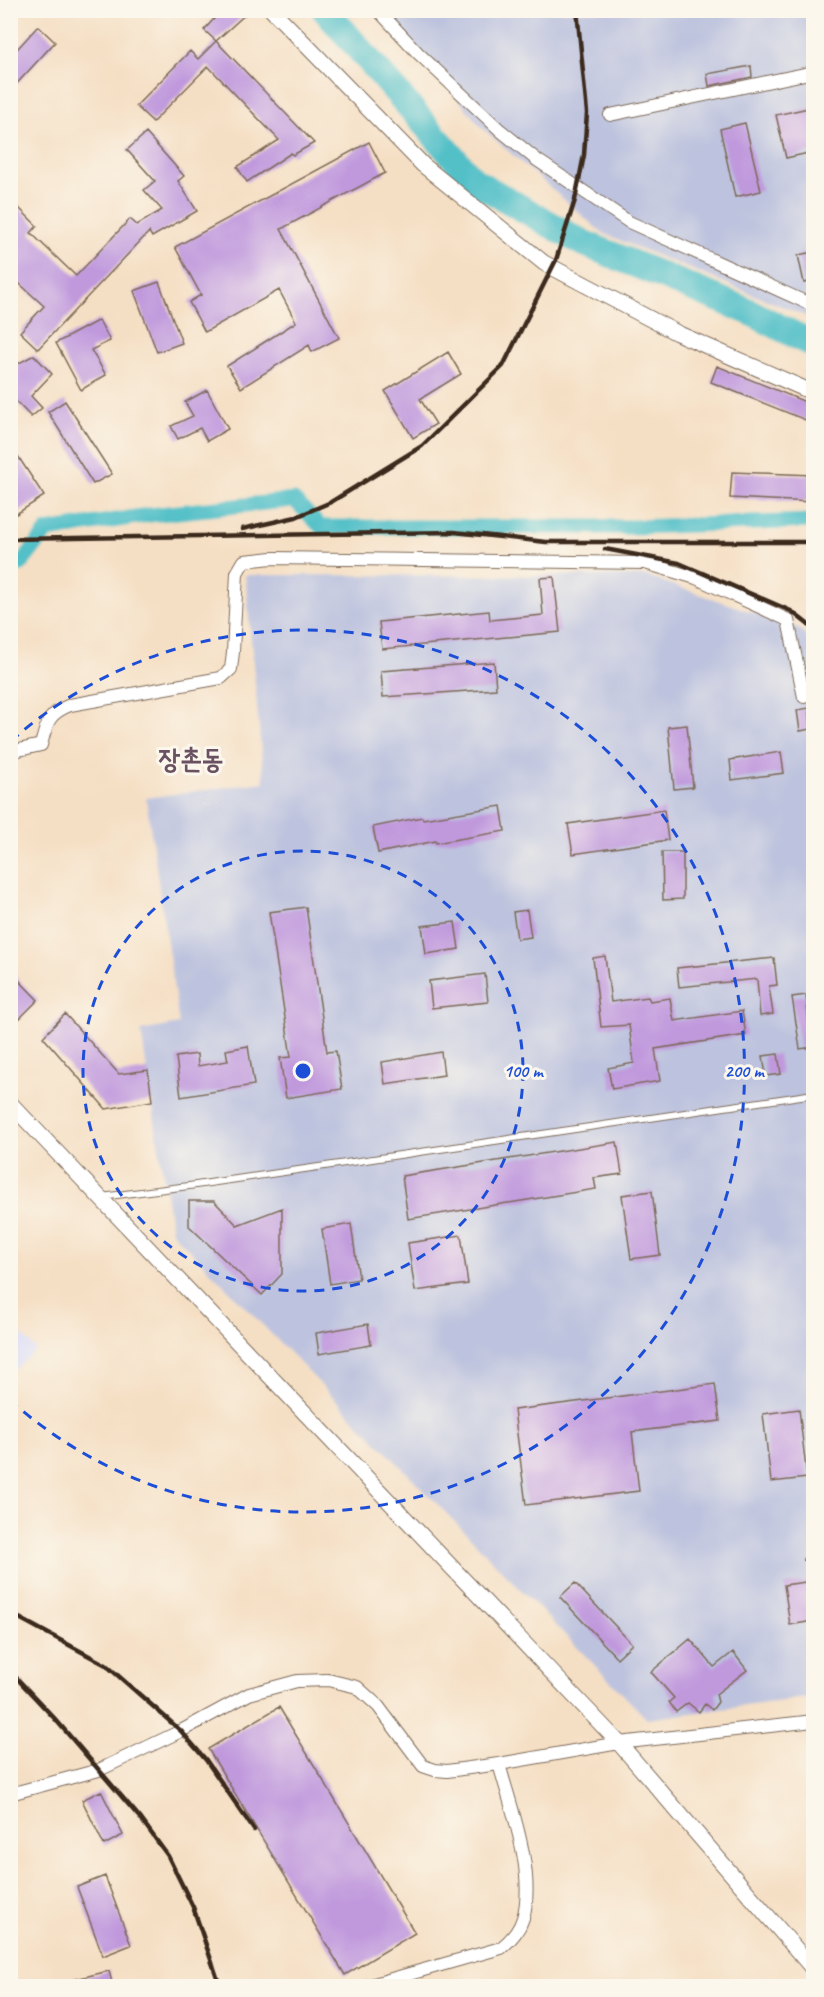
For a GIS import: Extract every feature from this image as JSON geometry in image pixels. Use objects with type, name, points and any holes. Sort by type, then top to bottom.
[{"type":"street","points":[[272,10],[423,165],[544,263],[677,333],[813,393]]},
{"type":"street","points":[[378,10],[418,53],[500,130],[537,160],[629,222],[813,306]]},
{"type":"street","points":[[610,115],[813,72]]},
{"type":"street","points":[[10,752],[41,745],[45,729],[54,712],[70,705],[221,678],[231,669],[237,573],[244,561],[272,558],[645,563],[696,578],[788,620],[804,698]]},
{"type":"street","points":[[10,1102],[619,1743],[813,1970]]},
{"type":"street","points":[[10,1794],[99,1770],[181,1731],[249,1694],[297,1681],[328,1680],[357,1687],[378,1706],[423,1766],[447,1771],[619,1743],[813,1721]]},
{"type":"street","points":[[372,1986],[501,1948],[513,1937],[523,1918],[526,1888],[522,1845],[499,1764]]},
{"type":"lane","points":[[100,1197],[189,1186],[813,1094]]},
{"type":"shaded area","points":[[385,11],[813,11],[813,319],[602,233],[482,128]]},
{"type":"shaded area","points":[[245,575],[646,576],[799,628],[814,643],[813,1697],[647,1719],[172,1232],[141,1031],[179,1024],[146,798],[264,782]]},
{"type":"shaded area","points":[[11,1324],[36,1350],[10,1373]]},
{"type":"building","points":[[222,10],[250,10],[216,41],[204,30]]},
{"type":"building","points":[[38,26],[55,42],[10,91],[10,57]]},
{"type":"building","points":[[216,41],[314,143],[293,155],[291,153],[247,182],[237,167],[279,140],[208,66],[153,122],[136,106],[190,51],[198,59]]},
{"type":"building","points":[[751,66],[752,77],[709,86],[707,74]]},
{"type":"building","points":[[813,107],[813,152],[786,158],[776,115]]},
{"type":"building","points":[[745,123],[761,191],[735,197],[720,129]]},
{"type":"building","points":[[146,133],[184,176],[178,181],[197,211],[152,237],[149,232],[38,349],[20,332],[44,306],[10,275],[10,213],[17,206],[37,226],[31,233],[76,276],[130,219],[137,225],[162,210],[144,190],[155,181],[127,150]]},
{"type":"building","points":[[369,142],[385,173],[281,229],[339,338],[312,352],[309,345],[241,388],[227,366],[296,322],[279,290],[205,332],[189,302],[201,295],[175,247]]},
{"type":"building","points":[[813,252],[813,281],[804,283],[798,255]]},
{"type":"building","points":[[159,282],[182,343],[157,352],[134,291]]},
{"type":"building","points":[[99,320],[110,341],[91,350],[106,375],[81,390],[56,343]]},
{"type":"building","points":[[448,352],[461,374],[420,399],[436,424],[413,438],[385,391]]},
{"type":"building","points":[[34,355],[52,374],[31,396],[42,408],[31,417],[10,395],[10,372],[19,363]]},
{"type":"building","points":[[717,366],[813,405],[813,423],[711,382]]},
{"type":"building","points":[[207,390],[228,429],[207,441],[200,428],[178,439],[171,426],[193,416],[185,402]]},
{"type":"building","points":[[65,401],[112,474],[93,484],[48,412]]},
{"type":"building","points":[[10,444],[44,496],[10,518]]},
{"type":"building","points":[[732,472],[813,475],[813,502],[730,498]]},
{"type":"building","points":[[554,577],[560,632],[382,649],[379,622],[489,611],[490,620],[543,615],[540,578]]},
{"type":"building","points":[[494,662],[496,689],[383,697],[381,671]]},
{"type":"building","points":[[809,708],[811,729],[800,731],[797,710]]},
{"type":"building","points":[[687,725],[693,787],[674,789],[668,727]]},
{"type":"building","points":[[781,752],[784,773],[732,780],[730,760]]},
{"type":"building","points":[[501,806],[505,831],[436,843],[435,841],[378,853],[373,827],[422,817],[423,819]]},
{"type":"building","points":[[664,810],[668,840],[573,854],[568,824]]},
{"type":"building","points":[[662,852],[683,852],[683,899],[663,900]]},
{"type":"building","points":[[306,907],[327,1052],[336,1051],[342,1089],[286,1098],[280,1058],[291,1057],[269,912]]},
{"type":"building","points":[[527,910],[531,937],[517,939],[513,912]]},
{"type":"building","points":[[455,922],[459,949],[426,954],[422,926]]},
{"type":"building","points":[[605,956],[611,1002],[648,997],[650,1001],[670,998],[674,1021],[742,1011],[746,1035],[655,1049],[660,1081],[612,1089],[608,1068],[634,1063],[629,1025],[601,1027],[593,958]]},
{"type":"building","points":[[774,958],[777,985],[769,986],[773,1014],[760,1016],[757,979],[679,987],[677,968]]},
{"type":"building","points":[[10,971],[38,1000],[18,1020],[10,1012]]},
{"type":"building","points":[[485,974],[488,1002],[432,1008],[429,981]]},
{"type":"building","points":[[806,995],[809,1024],[812,1024],[813,1031],[813,1047],[800,1049],[792,997]]},
{"type":"building","points":[[65,1014],[119,1074],[148,1070],[152,1101],[106,1109],[43,1037]]},
{"type":"building","points":[[248,1046],[254,1085],[181,1097],[176,1057],[197,1054],[198,1066],[228,1061],[226,1050]]},
{"type":"building","points":[[441,1052],[444,1075],[385,1084],[382,1062]]},
{"type":"building","points":[[778,1054],[781,1074],[766,1076],[763,1056]]},
{"type":"building","points":[[617,1142],[622,1174],[594,1178],[596,1189],[408,1219],[402,1176]]},
{"type":"building","points":[[652,1191],[660,1255],[631,1259],[622,1195]]},
{"type":"building","points":[[189,1201],[214,1201],[237,1225],[282,1208],[282,1274],[262,1295],[189,1226]]},
{"type":"building","points":[[351,1224],[359,1279],[330,1284],[322,1229]]},
{"type":"building","points":[[461,1235],[468,1284],[415,1291],[408,1243]]},
{"type":"building","points":[[368,1324],[371,1345],[319,1354],[316,1333]]},
{"type":"building","points":[[715,1384],[720,1421],[632,1432],[639,1491],[526,1505],[514,1410]]},
{"type":"building","points":[[799,1409],[807,1478],[771,1482],[763,1414]]},
{"type":"building","points":[[813,1581],[813,1621],[790,1625],[784,1585]]},
{"type":"building","points":[[575,1583],[632,1644],[617,1658],[560,1597]]},
{"type":"building","points":[[690,1639],[714,1667],[733,1652],[747,1670],[716,1694],[718,1702],[712,1710],[705,1704],[699,1712],[688,1703],[676,1712],[669,1702],[674,1698],[651,1672]]},
{"type":"building","points":[[279,1707],[415,1933],[345,1975],[208,1749]]},
{"type":"building","points":[[101,1791],[123,1835],[104,1845],[82,1800]]},
{"type":"building","points":[[105,1876],[131,1945],[103,1956],[77,1887]]},
{"type":"building","points":[[109,1971],[113,1986],[64,1986],[63,1982]]},
{"type":"waterway","points":[[325,10],[474,181],[581,242],[750,312],[814,345]]},
{"type":"waterway","points":[[10,565],[21,564],[47,531],[149,515],[294,500],[321,527],[634,527],[814,521]]},
{"type":"railway","points":[[242,529],[296,517],[331,502],[422,446],[503,366],[556,260],[575,200],[584,155],[587,113],[577,10]]},
{"type":"railway","points":[[10,539],[454,532],[546,542],[814,542]]},
{"type":"railway","points":[[605,549],[679,563],[791,611],[814,629]]},
{"type":"railway","points":[[805,1559],[814,1554]]},
{"type":"railway","points":[[10,1613],[106,1665],[181,1731],[206,1760],[254,1830]]},
{"type":"railway","points":[[10,1671],[56,1720],[141,1819],[168,1856],[193,1907],[220,1986]]},
{"type":"district","name":"장촌동","points":[[191,759]]}]
